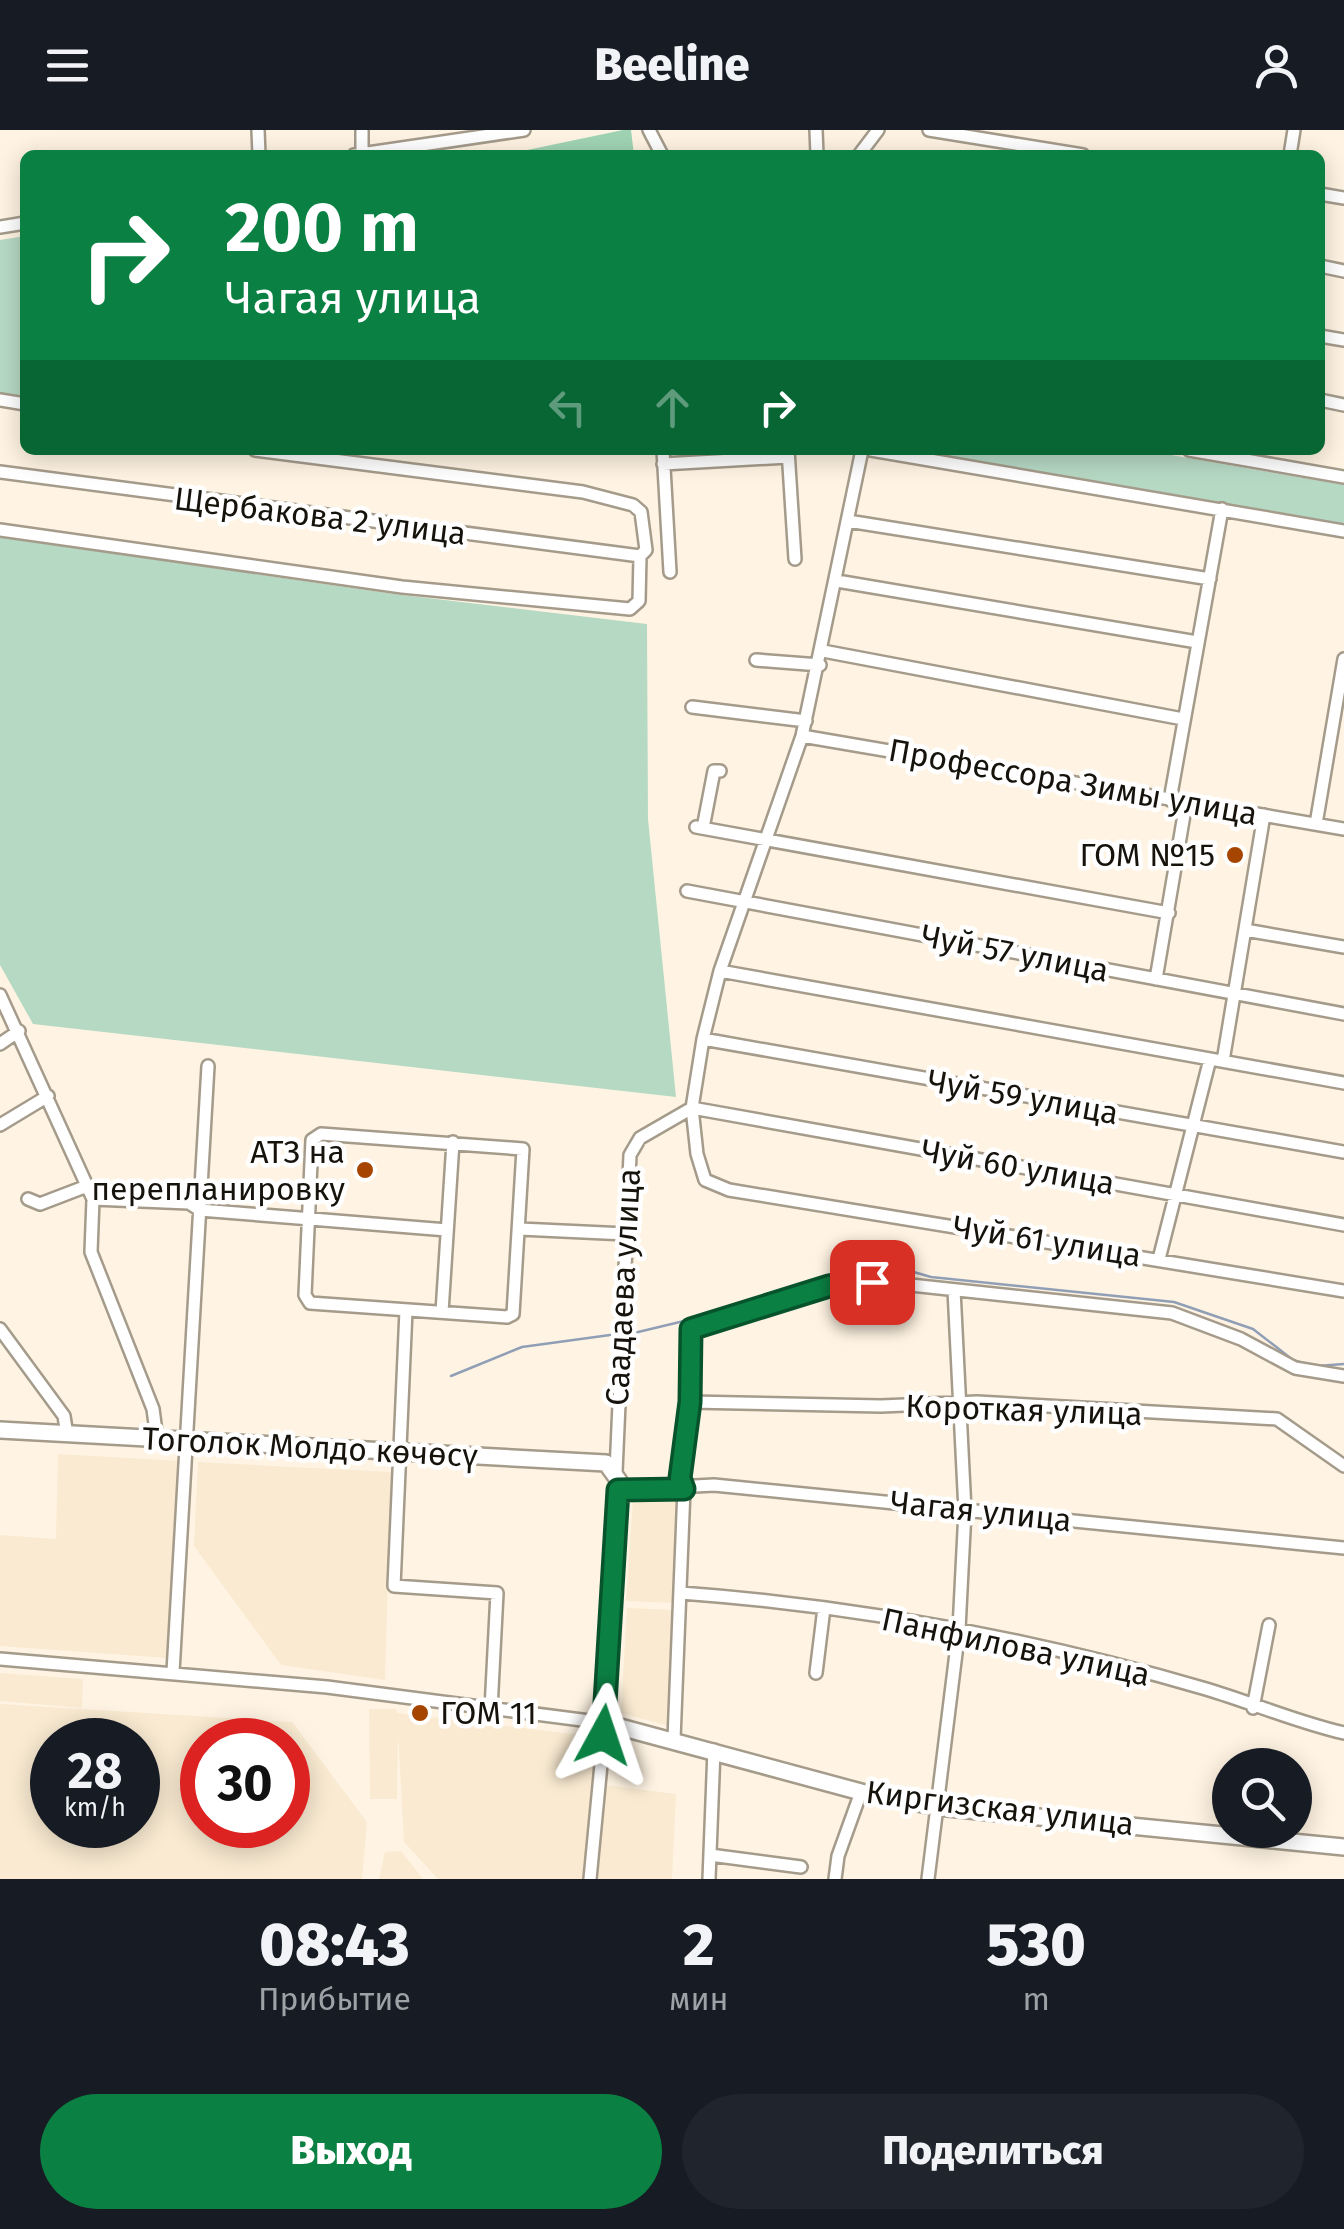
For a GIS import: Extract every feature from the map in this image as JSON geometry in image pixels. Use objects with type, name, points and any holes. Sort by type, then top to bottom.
[{"type":"main road","name":"Тоголок Молдо көчөсү","points":[[0,1430],[606,1463],[616,1472]]},
{"type":"main road","name":"Саадаева улица","points":[[604,1723],[616,1472]]},
{"type":"main road","name":"Киргизская улица","points":[[604,1723],[861,1792],[938,1806],[1344,1847]]},
{"type":"street","points":[[376,150],[434,137],[524,130]]},
{"type":"street","points":[[929,130],[1052,150]]},
{"type":"street","points":[[0,530],[402,587],[630,609],[640,601],[640,556],[646,550],[641,512],[616,500],[291,455]]},
{"type":"street","points":[[670,572],[663,457],[726,455]]},
{"type":"street","points":[[788,455],[795,559]]},
{"type":"street","points":[[692,1108],[703,1039],[720,971],[806,721],[861,455]]},
{"type":"street","points":[[901,455],[1344,531]]},
{"type":"street","points":[[1256,455],[1344,477]]},
{"type":"street","name":"Щербакова 2 улица","points":[[0,472],[640,556]]},
{"type":"street","points":[[1170,800],[1222,510]]},
{"type":"street","points":[[848,521],[1210,579]]},
{"type":"street","points":[[837,581],[1198,642]]},
{"type":"street","points":[[823,651],[1183,719]]},
{"type":"street","points":[[756,660],[820,665]]},
{"type":"street","points":[[1316,824],[1338,743],[1343,669]]},
{"type":"street","points":[[692,707],[806,721]]},
{"type":"street","name":"Профессора Зимы улица","points":[[802,736],[1344,829]]},
{"type":"street","points":[[720,771],[714,771],[700,827],[1169,913]]},
{"type":"street","points":[[1156,979],[1186,802]]},
{"type":"street","points":[[1159,1259],[1191,1127],[1237,995],[1264,816]]},
{"type":"street","name":"Чуй 57 улица","points":[[687,891],[1344,1014]]},
{"type":"street","points":[[1245,930],[1344,947]]},
{"type":"street","points":[[720,971],[1344,1083]]},
{"type":"street","points":[[0,995],[20,1031],[92,1199],[91,1252],[153,1409],[157,1439]]},
{"type":"street","points":[[0,1044],[20,1031]]},
{"type":"street","name":"Чуй 59 улица","points":[[703,1039],[1344,1152]]},
{"type":"street","points":[[173,1672],[208,1066]]},
{"type":"street","points":[[0,1126],[48,1096]]},
{"type":"street","name":"Чуй 60 улица","points":[[692,1108],[1344,1225]]},
{"type":"street","name":"Саадаева улица","points":[[616,1472],[630,1155],[640,1138],[692,1108]]},
{"type":"street","name":"Чуй 61 улица","points":[[692,1108],[697,1154],[705,1180],[712,1185],[1344,1292]]},
{"type":"street","points":[[318,1134],[523,1150],[513,1314],[307,1301],[308,1221],[312,1140],[318,1134]]},
{"type":"street","points":[[442,1312],[452,1142]]},
{"type":"street","points":[[28,1199],[40,1204],[87,1186]]},
{"type":"street","points":[[92,1199],[189,1203],[200,1210],[447,1230]]},
{"type":"street","points":[[520,1229],[626,1234]]},
{"type":"street","points":[[674,1739],[684,1489],[680,1478],[690,1402],[691,1329],[851,1281],[1172,1312],[1240,1339],[1294,1368],[1344,1376]]},
{"type":"street","points":[[928,1879],[959,1629],[965,1511],[954,1290]]},
{"type":"street","points":[[406,1310],[394,1586],[497,1592],[491,1709]]},
{"type":"street","points":[[0,1329],[64,1416],[67,1435]]},
{"type":"street","name":"Короткая улица","points":[[690,1402],[881,1406],[957,1402],[1276,1419],[1344,1466]]},
{"type":"street","name":"Чагая улица","points":[[618,1490],[714,1485],[1344,1548]]},
{"type":"street","name":"Панфилова улица","points":[[681,1593],[824,1608],[959,1629],[1209,1690],[1253,1708],[1344,1733]]},
{"type":"street","points":[[816,1673],[824,1608]]},
{"type":"street","points":[[1253,1708],[1269,1626]]},
{"type":"street","points":[[0,1659],[173,1672],[604,1723]]},
{"type":"street","name":"Саадаева улица","points":[[590,1879],[604,1723]]},
{"type":"street","points":[[709,1879],[714,1750]]},
{"type":"street","points":[[836,1879],[838,1856],[861,1792]]},
{"type":"street","points":[[710,1855],[801,1867]]},
{"type":"shaded area","points":[[58,1454],[181,1461],[168,1658],[0,1646],[0,1535],[56,1539]]},
{"type":"shaded area","points":[[198,1462],[391,1472],[385,1680],[281,1665],[194,1546]]},
{"type":"shaded area","points":[[680,1495],[674,1603],[626,1601],[633,1499]]},
{"type":"shaded area","points":[[627,1608],[674,1610],[669,1726],[621,1713]]},
{"type":"shaded area","points":[[0,1673],[83,1679],[82,1708],[0,1701]]},
{"type":"shaded area","points":[[0,1704],[227,1718],[180,1718],[180,1848],[310,1848],[310,1746],[367,1822],[362,1879],[0,1879]]},
{"type":"shaded area","points":[[369,1709],[396,1709],[397,1713],[597,1737],[584,1879],[438,1879],[404,1842],[398,1731],[397,1799],[370,1799]]},
{"type":"shaded area","points":[[605,1785],[676,1794],[672,1879],[597,1879]]},
{"type":"shaded area","points":[[401,1851],[423,1879],[379,1879],[385,1852]]},
{"type":"green space","points":[[631,130],[633,150],[527,150]]},
{"type":"green space","points":[[20,237],[20,396],[0,393],[0,240]]},
{"type":"green space","points":[[942,455],[1171,455],[1344,485],[1344,525]]},
{"type":"green space","points":[[0,537],[394,594],[647,624],[648,819],[676,1097],[33,1024],[0,965]]},
{"type":"waterway","points":[[634,1333],[709,1315],[840,1271],[907,1270],[931,1277],[1174,1302],[1253,1329],[1293,1360],[1309,1365]]},
{"type":"waterway","points":[[451,1376],[522,1347],[610,1335]]},
{"type":"waterway","points":[[1317,1366],[1344,1364]]},
{"type":"place","name":"ГОМ №15","points":[[1235,855]]},
{"type":"place","name":"АТЗ на перепланировку","points":[[365,1170]]},
{"type":"place","name":"ГОМ 11","points":[[420,1713]]},
{"type":"route","points":[[603,1735],[618,1490],[684,1489],[680,1478],[690,1402],[691,1329],[829,1286],[872,1282]]}]
